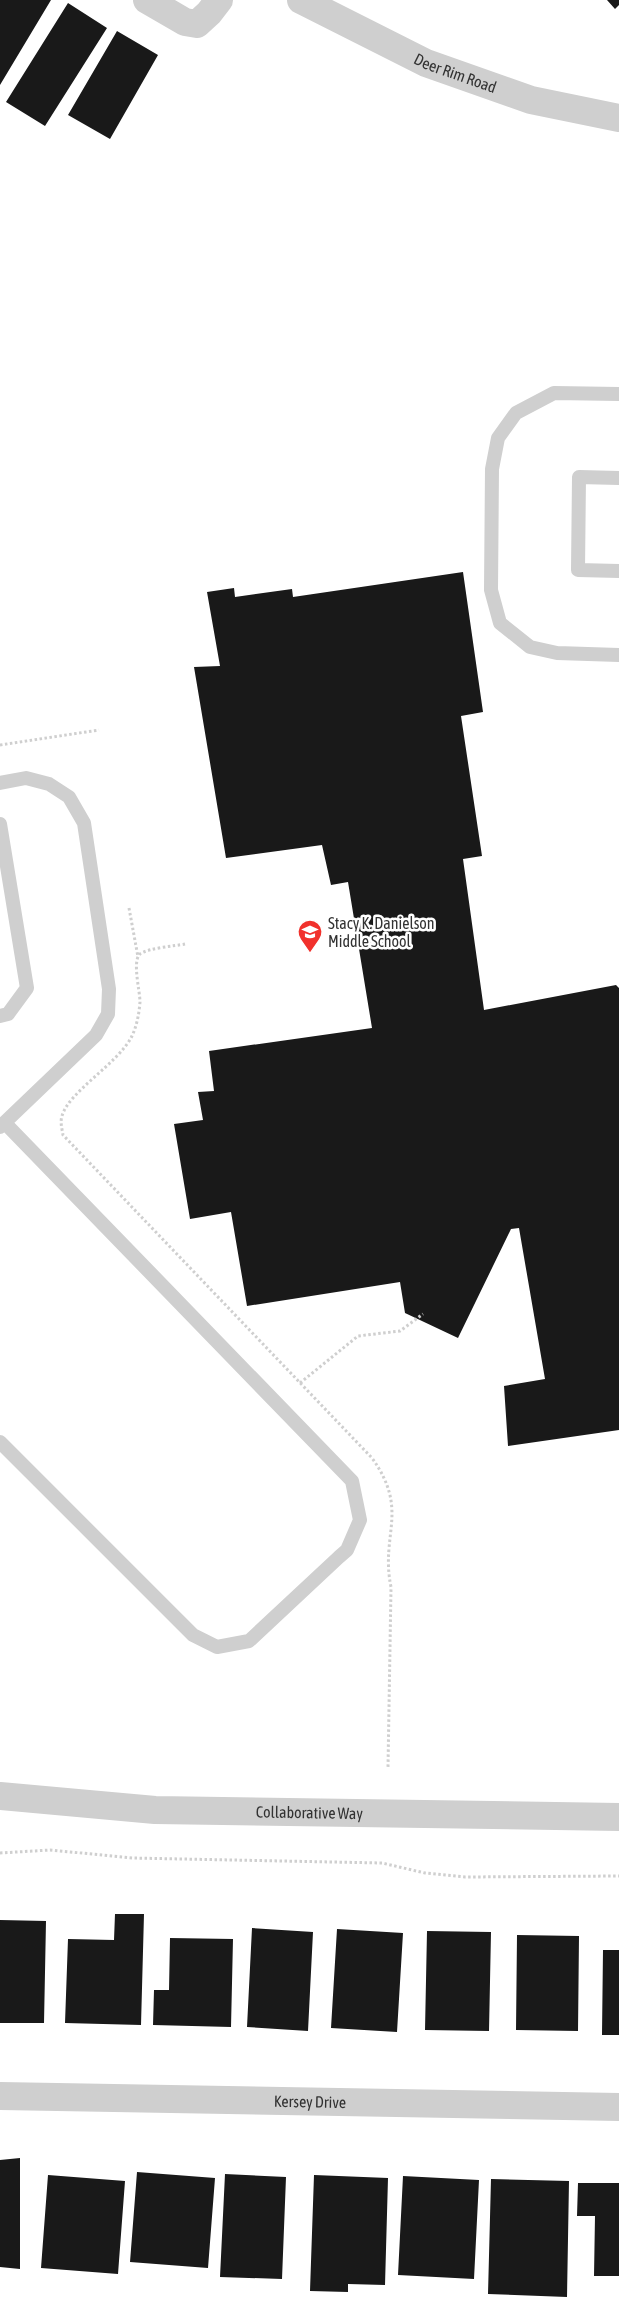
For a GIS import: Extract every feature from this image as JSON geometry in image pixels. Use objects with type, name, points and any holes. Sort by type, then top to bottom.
[{"type":"street","points":[[147,0],[184,22],[197,24],[209,13],[218,0]]},
{"type":"street","name":"Deer Rim Road","points":[[301,0],[426,63],[532,100],[619,118]]},
{"type":"street","name":"Collaborative Way","points":[[0,1796],[155,1810],[619,1816]]},
{"type":"street","name":"Kersey Drive","points":[[0,2096],[619,2107]]},
{"type":"lane","points":[[619,394],[554,393],[516,413],[498,438],[492,469],[491,590],[500,623],[530,647],[557,653],[619,655]]},
{"type":"lane","points":[[619,478],[579,478],[578,570],[619,571]]},
{"type":"lane","points":[[0,782],[26,778],[49,784],[69,797],[84,823],[109,989],[108,1014],[96,1035],[2,1125],[352,1481],[360,1520],[347,1550],[249,1642],[217,1646],[192,1635],[0,1442]]},
{"type":"lane","points":[[0,824],[27,988],[8,1014],[0,1016]]},
{"type":"path","points":[[0,746],[99,730]]},
{"type":"path","points":[[129,908],[138,958],[136,961],[140,1000],[138,1020],[131,1037],[119,1054],[66,1106],[61,1119],[63,1135],[372,1458],[384,1474],[390,1493],[393,1514],[387,1557],[391,1587],[388,1766]]},
{"type":"path","points":[[138,958],[148,951],[185,944]]},
{"type":"path","points":[[300,1383],[358,1336],[400,1331],[422,1314]]},
{"type":"path","points":[[0,1853],[50,1850],[133,1858],[382,1863],[425,1873],[465,1877],[619,1876]]},
{"type":"building","points":[[0,0],[51,0],[0,85]]},
{"type":"building","points":[[607,0],[619,0],[619,5],[615,9]]},
{"type":"building","points":[[68,3],[107,28],[45,126],[6,102]]},
{"type":"building","points":[[117,31],[158,55],[110,139],[68,115]]},
{"type":"building","name":"Stacy K. Danielson Middle School","points":[[463,572],[483,712],[461,716],[482,856],[463,859],[484,1010],[616,985],[619,988],[619,1430],[508,1446],[504,1386],[545,1379],[519,1228],[511,1229],[458,1338],[405,1313],[400,1282],[247,1306],[231,1212],[190,1219],[174,1124],[203,1120],[198,1092],[214,1091],[209,1051],[372,1028],[348,882],[331,885],[322,845],[226,858],[194,667],[220,666],[207,592],[234,588],[235,597],[292,589],[293,597]]},
{"type":"building","points":[[115,1914],[144,1914],[141,2025],[65,2023],[68,1939],[114,1940]]},
{"type":"building","points":[[0,1920],[46,1921],[44,2023],[0,2023]]},
{"type":"building","points":[[252,1928],[313,1932],[308,2031],[247,2027]]},
{"type":"building","points":[[337,1929],[403,1933],[397,2032],[331,2028]]},
{"type":"building","points":[[427,1931],[491,1932],[489,2031],[425,2030]]},
{"type":"building","points":[[517,1935],[579,1936],[578,2031],[516,2030]]},
{"type":"building","points":[[170,1938],[233,1939],[231,2027],[153,2025],[154,1990],[169,1990]]},
{"type":"building","points":[[603,1950],[619,1950],[619,2035],[602,2035]]},
{"type":"building","points":[[20,2158],[20,2269],[0,2267],[0,2160]]},
{"type":"building","points":[[137,2172],[215,2178],[208,2268],[130,2262]]},
{"type":"building","points":[[225,2174],[286,2177],[282,2279],[220,2277]]},
{"type":"building","points":[[48,2175],[125,2181],[118,2274],[41,2268]]},
{"type":"building","points":[[314,2175],[388,2178],[385,2285],[348,2284],[348,2292],[310,2291]]},
{"type":"building","points":[[403,2176],[479,2180],[474,2279],[398,2275]]},
{"type":"building","points":[[491,2179],[569,2181],[567,2297],[488,2294]]},
{"type":"building","points":[[578,2183],[619,2183],[619,2276],[594,2276],[595,2216],[577,2216]]},
{"type":"place","name":"Stacy K. Danielson Middle School","points":[[310,953]]}]
